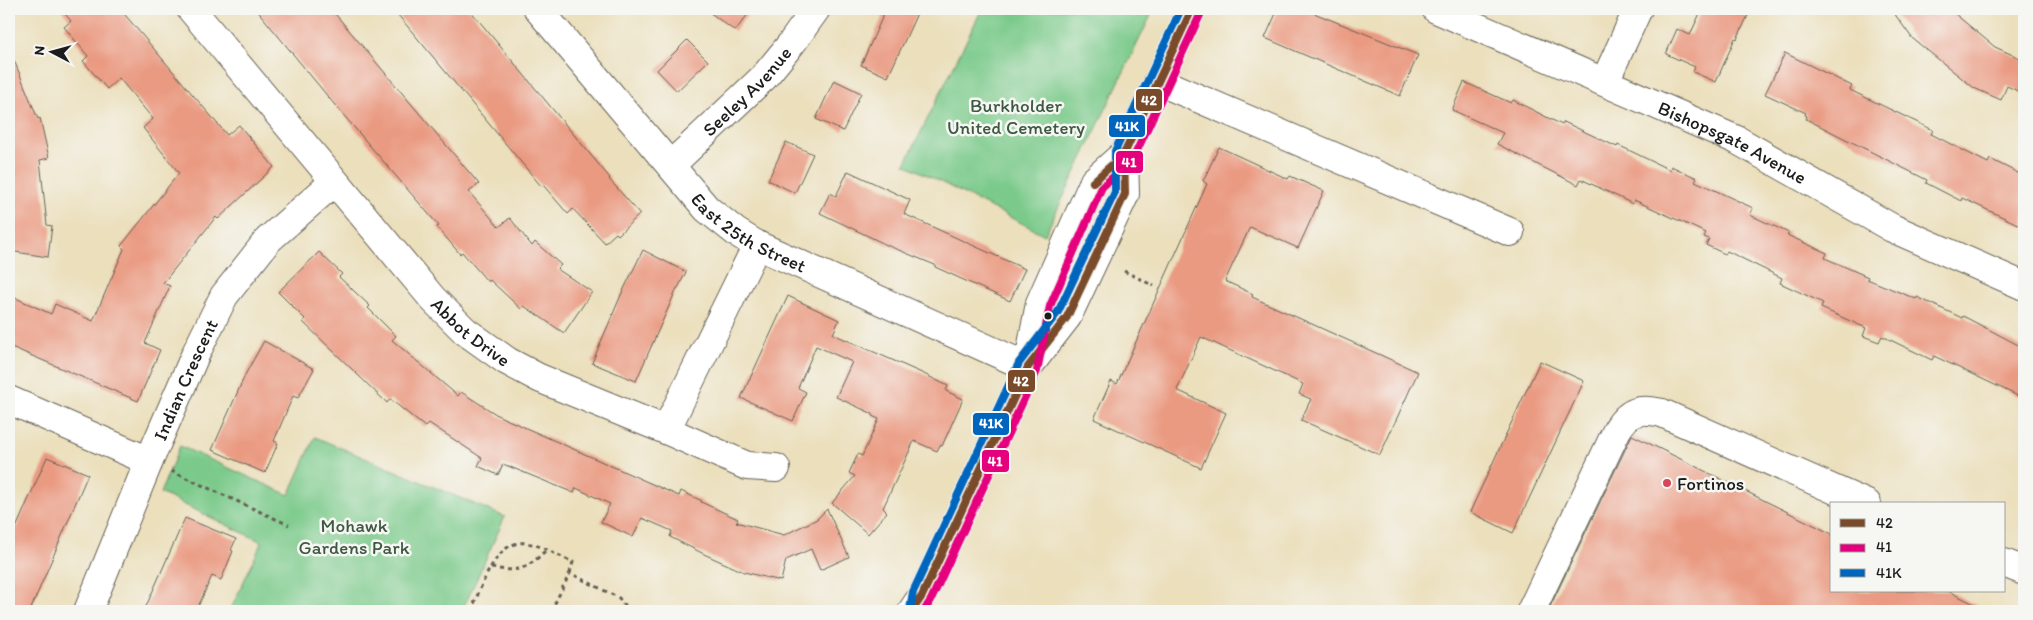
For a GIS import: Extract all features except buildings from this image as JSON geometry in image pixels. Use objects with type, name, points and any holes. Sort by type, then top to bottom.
[{"type":"street","name":"Abbot Drive","points":[[191,9],[433,299],[465,331],[507,361],[539,378],[666,430],[747,466],[776,468]]},
{"type":"street","name":"East 25th Street","points":[[538,9],[708,209],[736,232],[757,245],[1028,367]]},
{"type":"street","name":"Seeley Avenue","points":[[671,165],[764,77],[816,9]]},
{"type":"street","points":[[918,606],[1028,367],[1040,303],[1094,181],[1124,154],[1192,9]]},
{"type":"street","name":"Bishopsgate Avenue","points":[[1436,9],[1737,140],[1892,228],[2024,286]]},
{"type":"street","points":[[1605,81],[1638,9]]},
{"type":"street","points":[[1158,81],[1510,232]]},
{"type":"street","name":"Indian Crescent","points":[[88,611],[149,461],[196,353],[224,296],[268,240],[334,182]]},
{"type":"street","points":[[666,430],[757,245]]},
{"type":"street","points":[[9,400],[149,461]]},
{"type":"street","points":[[1531,611],[1617,430],[1629,414],[1639,411],[1662,413],[1862,502]]},
{"type":"street","points":[[2006,564],[2024,571]]},
{"type":"path","points":[[1124,271],[1154,286]]},
{"type":"path","points":[[149,461],[289,525]]},
{"type":"path","points":[[472,611],[496,557],[510,545],[524,542],[573,562],[570,573],[551,611]]},
{"type":"path","points":[[491,568],[512,571],[532,564],[546,550]]},
{"type":"path","points":[[570,573],[619,598],[623,604],[640,611]]},
{"type":"green space","name":"Burkholder United Cemetery","points":[[982,9],[1154,9],[1045,235],[905,164]]},
{"type":"green space","name":"Mohawk Gardens Park","points":[[315,437],[505,517],[462,611],[230,611],[262,542],[160,493],[180,446],[289,495]]},
{"type":"transit line","name":"41K","points":[[910,610],[913,592],[1019,363],[1058,312],[1115,192],[1115,151],[1181,9]]},
{"type":"transit line","name":"42","points":[[1093,182],[1124,154],[1192,9]]},
{"type":"transit line","name":"41","points":[[924,611],[931,600],[1037,371],[1050,306],[1102,187],[1133,159],[1201,13]]},
{"type":"transit line","name":"42","points":[[912,611],[922,596],[1028,367],[1067,317],[1125,194],[1124,154]]},
{"type":"place","name":"Fortinos","points":[[1667,483]]}]
